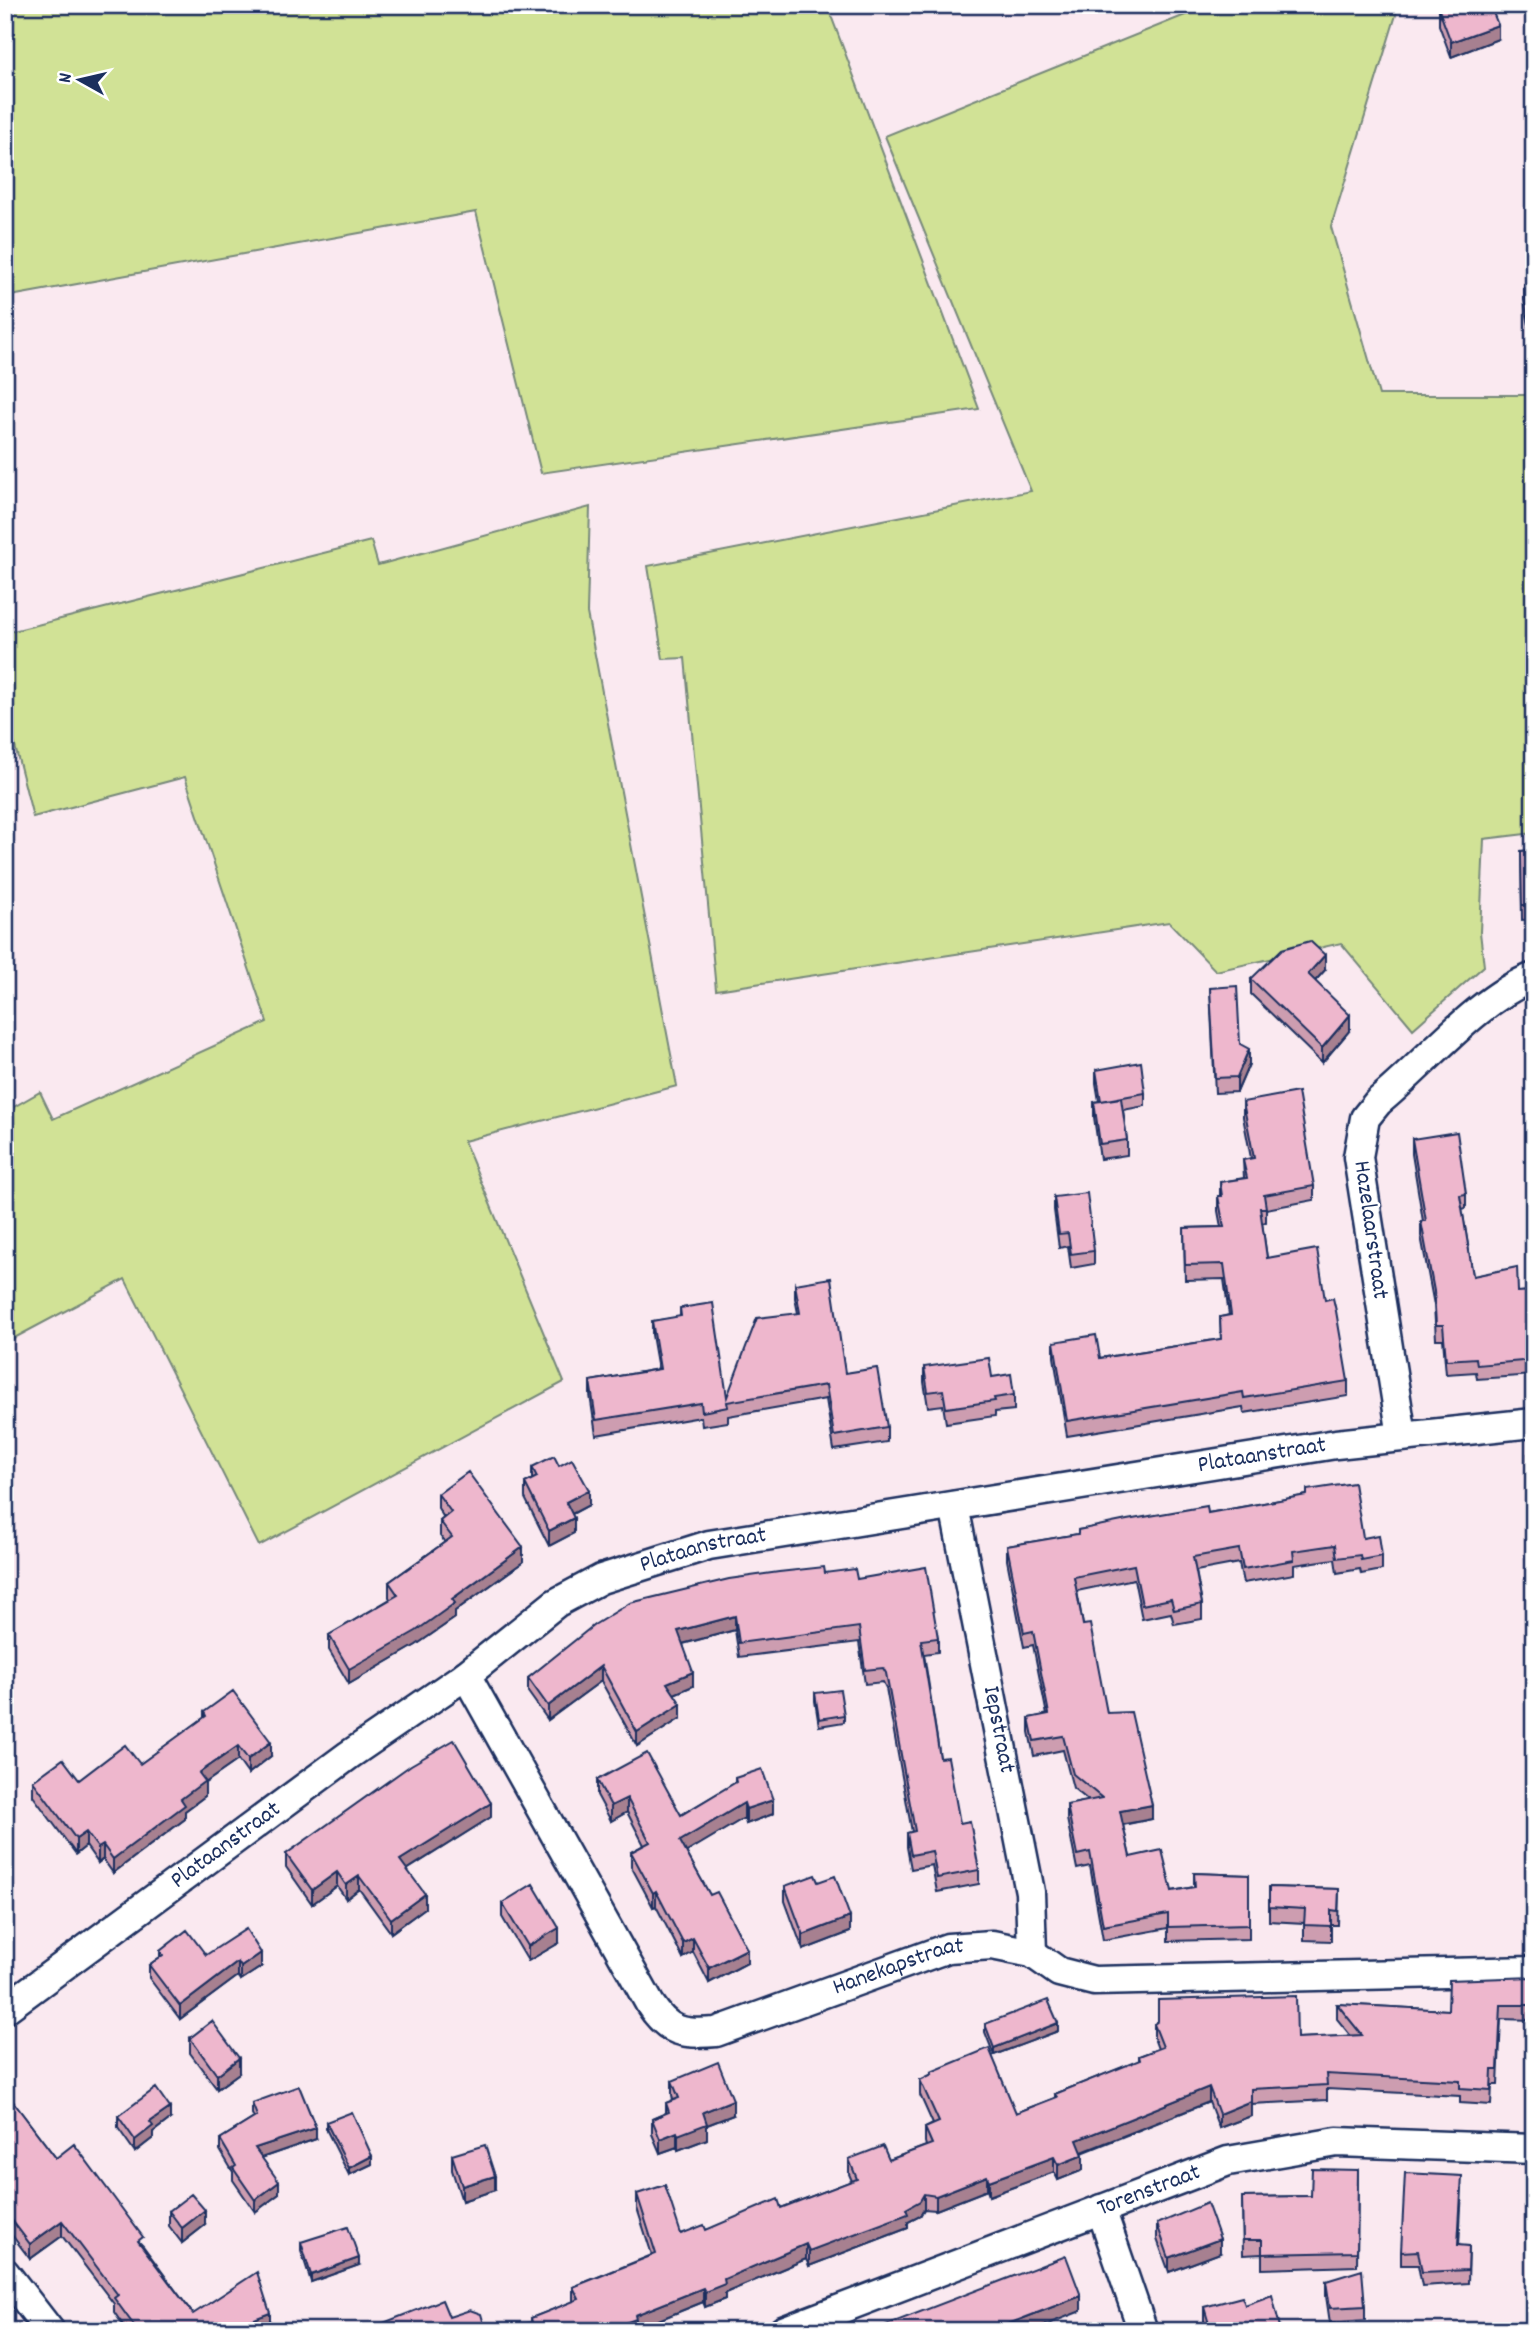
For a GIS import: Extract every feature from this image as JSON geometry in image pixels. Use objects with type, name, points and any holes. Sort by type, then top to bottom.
[{"type":"street","name":"Hazelaarstraat","points":[[1402,1436],[1358,1157],[1365,1118],[1378,1102],[1485,1006],[1504,991],[1534,977]]},
{"type":"street","name":"Plataanstraat","points":[[5,2009],[349,1755],[466,1675],[556,1603],[600,1579],[709,1545],[1402,1436],[1534,1423]]},
{"type":"street","name":"Iepstraat","points":[[954,1506],[1030,1892],[1032,1953]]},
{"type":"street","name":"Hanekapstraat","points":[[466,1675],[663,2023],[694,2034],[716,2032],[948,1948],[992,1945],[1032,1953],[1059,1972],[1094,1981],[1534,1971]]},
{"type":"street","name":"Torenstraat","points":[[783,2331],[827,2323],[1101,2209],[1228,2161],[1337,2142],[1534,2149]]},
{"type":"street","points":[[1101,2209],[1143,2331]]},
{"type":"street","points":[[5,2273],[50,2331]]},
{"type":"green space","points":[[5,5],[827,5],[979,409],[541,473],[476,212],[5,297]]},
{"type":"green space","points":[[1210,5],[1399,5],[1331,227],[1379,395],[1534,395],[1534,833],[1484,839],[1480,932],[1484,966],[1413,1029],[1341,943],[1216,971],[1169,922],[716,990],[685,658],[663,659],[648,566],[1031,491],[885,136]]},
{"type":"green space","points":[[590,507],[587,613],[677,1086],[464,1141],[564,1382],[259,1546],[125,1279],[5,1343],[5,1112],[40,1092],[53,1119],[267,1022],[185,777],[33,817],[5,707],[5,633],[371,541],[378,565]]},
{"type":"building","points":[[1452,5],[1490,5],[1498,25],[1451,42],[1439,10]]},
{"type":"building","points":[[1534,284],[1534,321],[1531,321],[1524,285]]},
{"type":"building","points":[[1534,850],[1534,905],[1522,905],[1521,851]]},
{"type":"building","points":[[1310,941],[1325,955],[1308,974],[1350,1015],[1322,1048],[1251,979],[1282,949]]},
{"type":"building","points":[[1237,986],[1240,1044],[1249,1049],[1237,1077],[1215,1078],[1210,988]]},
{"type":"building","points":[[1141,1062],[1145,1093],[1101,1101],[1096,1070]]},
{"type":"building","points":[[1298,1092],[1314,1186],[1264,1195],[1266,1208],[1260,1208],[1267,1258],[1317,1249],[1325,1300],[1333,1298],[1348,1381],[1244,1398],[1243,1392],[1067,1421],[1054,1342],[1096,1335],[1100,1358],[1221,1339],[1220,1317],[1231,1315],[1224,1264],[1185,1265],[1184,1228],[1224,1227],[1218,1196],[1222,1196],[1220,1182],[1247,1178],[1243,1160],[1254,1158],[1243,1102]]},
{"type":"building","points":[[1121,1098],[1127,1140],[1100,1144],[1094,1102]]},
{"type":"building","points":[[1457,1132],[1466,1194],[1460,1195],[1473,1276],[1517,1267],[1518,1292],[1534,1291],[1534,1360],[1477,1365],[1476,1358],[1446,1360],[1443,1325],[1436,1325],[1434,1291],[1421,1221],[1426,1221],[1412,1139]]},
{"type":"building","points":[[1087,1193],[1094,1251],[1071,1254],[1068,1233],[1059,1234],[1054,1197]]},
{"type":"building","points":[[831,1278],[845,1373],[877,1368],[887,1427],[834,1436],[826,1385],[727,1402],[728,1407],[702,1412],[701,1403],[596,1420],[590,1381],[660,1369],[652,1321],[681,1316],[680,1308],[713,1303],[727,1397],[757,1318],[800,1313],[795,1284]]},
{"type":"building","points":[[989,1358],[992,1377],[1011,1374],[1014,1395],[994,1398],[995,1401],[946,1408],[943,1390],[928,1392],[924,1367]]},
{"type":"building","points":[[1528,1454],[1534,1454],[1534,1511]]},
{"type":"building","points":[[554,1456],[559,1466],[572,1459],[589,1490],[566,1502],[574,1518],[549,1531],[525,1483],[537,1477],[532,1467]]},
{"type":"building","points":[[468,1472],[523,1547],[452,1599],[455,1603],[416,1631],[349,1669],[329,1635],[398,1595],[389,1582],[452,1537],[440,1521],[451,1512],[438,1494]]},
{"type":"building","points":[[1354,1483],[1363,1538],[1379,1535],[1382,1556],[1361,1560],[1360,1555],[1337,1558],[1335,1545],[1293,1551],[1294,1560],[1243,1569],[1239,1549],[1193,1557],[1202,1604],[1174,1610],[1171,1599],[1142,1605],[1134,1565],[1074,1577],[1083,1625],[1090,1624],[1107,1713],[1131,1712],[1152,1805],[1120,1811],[1130,1857],[1162,1850],[1172,1891],[1195,1887],[1194,1873],[1249,1875],[1249,1925],[1168,1927],[1168,1914],[1103,1926],[1090,1852],[1077,1855],[1067,1805],[1102,1798],[1073,1774],[1063,1736],[1034,1741],[1029,1718],[1049,1714],[1033,1631],[1024,1633],[1007,1546],[1078,1534],[1078,1530],[1127,1520],[1207,1506],[1208,1513],[1307,1495],[1307,1490]]},
{"type":"building","points":[[824,1567],[825,1573],[855,1569],[857,1579],[926,1567],[938,1638],[921,1640],[940,1758],[948,1757],[960,1823],[970,1821],[979,1870],[937,1878],[932,1851],[911,1855],[907,1833],[915,1831],[886,1673],[883,1668],[865,1670],[859,1627],[739,1643],[735,1616],[678,1631],[693,1672],[667,1683],[681,1704],[637,1732],[601,1666],[548,1706],[528,1678],[594,1625],[630,1603],[729,1579]]},
{"type":"building","points":[[840,1690],[844,1715],[819,1719],[815,1693]]},
{"type":"building","points":[[233,1691],[271,1742],[248,1759],[238,1746],[199,1773],[205,1781],[181,1799],[185,1805],[113,1859],[103,1845],[98,1848],[86,1832],[76,1839],[33,1781],[63,1759],[79,1780],[125,1745],[140,1764],[206,1716],[204,1712]]},
{"type":"building","points":[[454,1740],[491,1803],[400,1860],[425,1894],[391,1919],[359,1876],[346,1885],[337,1872],[312,1890],[286,1854],[411,1765]]},
{"type":"building","points":[[647,1753],[681,1815],[736,1782],[735,1778],[762,1769],[773,1800],[746,1809],[744,1803],[680,1841],[710,1895],[717,1892],[747,1949],[709,1968],[693,1938],[683,1943],[656,1891],[653,1893],[631,1852],[650,1842],[627,1798],[611,1806],[597,1780]]},
{"type":"building","points":[[815,1875],[818,1882],[835,1876],[850,1917],[803,1935],[785,1886]]},
{"type":"building","points":[[533,1884],[559,1928],[528,1946],[502,1903]]},
{"type":"building","points":[[1269,1887],[1339,1889],[1338,1911],[1331,1910],[1331,1926],[1304,1925],[1305,1909],[1269,1907]]},
{"type":"building","points":[[246,1929],[261,1953],[241,1967],[238,1962],[180,2006],[149,1965],[163,1955],[160,1951],[187,1930],[206,1955]]},
{"type":"building","points":[[1534,1977],[1534,2005],[1501,2005],[1498,2070],[1492,2070],[1491,2090],[1460,2088],[1460,2081],[1326,2074],[1327,2085],[1251,2089],[1251,2101],[1219,2114],[1209,2087],[1077,2140],[1083,2155],[1058,2165],[1054,2157],[989,2181],[987,2176],[936,2196],[924,2194],[920,2201],[906,2209],[908,2214],[809,2251],[806,2244],[724,2279],[725,2284],[705,2292],[703,2288],[603,2331],[501,2331],[532,2322],[531,2318],[579,2299],[573,2287],[656,2254],[637,2194],[665,2185],[681,2234],[704,2225],[706,2230],[778,2199],[781,2208],[857,2179],[849,2159],[883,2146],[889,2160],[932,2144],[925,2128],[939,2122],[920,2080],[932,2074],[931,2072],[989,2048],[1016,2113],[1057,2097],[1055,2094],[1140,2060],[1139,2056],[1163,2047],[1154,2024],[1158,2021],[1158,2000],[1296,1996],[1297,2038],[1362,2035],[1337,2004],[1448,2010],[1449,1980]]},
{"type":"building","points":[[1048,2000],[1058,2023],[994,2048],[985,2024]]},
{"type":"building","points":[[212,2021],[239,2058],[217,2075],[190,2038]]},
{"type":"building","points":[[718,2062],[733,2100],[703,2112],[707,2124],[660,2139],[652,2119],[669,2112],[666,2103],[679,2098],[672,2081]]},
{"type":"building","points":[[299,2086],[316,2128],[255,2148],[279,2182],[255,2200],[233,2168],[236,2166],[220,2139],[257,2116],[252,2103]]},
{"type":"building","points":[[156,2088],[170,2108],[150,2122],[153,2126],[135,2140],[118,2116]]},
{"type":"building","points":[[5,2091],[56,2158],[74,2144],[143,2237],[138,2241],[193,2314],[257,2272],[270,2313],[222,2331],[138,2331],[114,2298],[118,2295],[62,2221],[30,2244],[5,2211]]},
{"type":"building","points":[[352,2112],[372,2156],[349,2168],[326,2122]]},
{"type":"building","points":[[485,2145],[495,2176],[462,2186],[452,2155]]},
{"type":"building","points":[[1312,2169],[1358,2170],[1357,2252],[1262,2254],[1262,2240],[1243,2240],[1242,2197],[1311,2196]]},
{"type":"building","points":[[1405,2173],[1462,2176],[1458,2245],[1469,2246],[1468,2270],[1422,2272],[1418,2251],[1401,2252]]},
{"type":"building","points":[[191,2194],[205,2210],[182,2228],[169,2211]]},
{"type":"building","points":[[1207,2203],[1220,2239],[1169,2258],[1157,2224]]},
{"type":"building","points":[[348,2227],[359,2258],[311,2275],[301,2242]]},
{"type":"building","points":[[1066,2256],[1081,2296],[990,2331],[888,2331],[886,2325]]},
{"type":"building","points":[[1362,2270],[1365,2306],[1330,2308],[1326,2281]]},
{"type":"building","points":[[1272,2295],[1281,2331],[1211,2331],[1204,2307],[1242,2297],[1245,2305]]},
{"type":"building","points":[[442,2300],[449,2317],[470,2310],[481,2314],[486,2331],[363,2331]]}]
